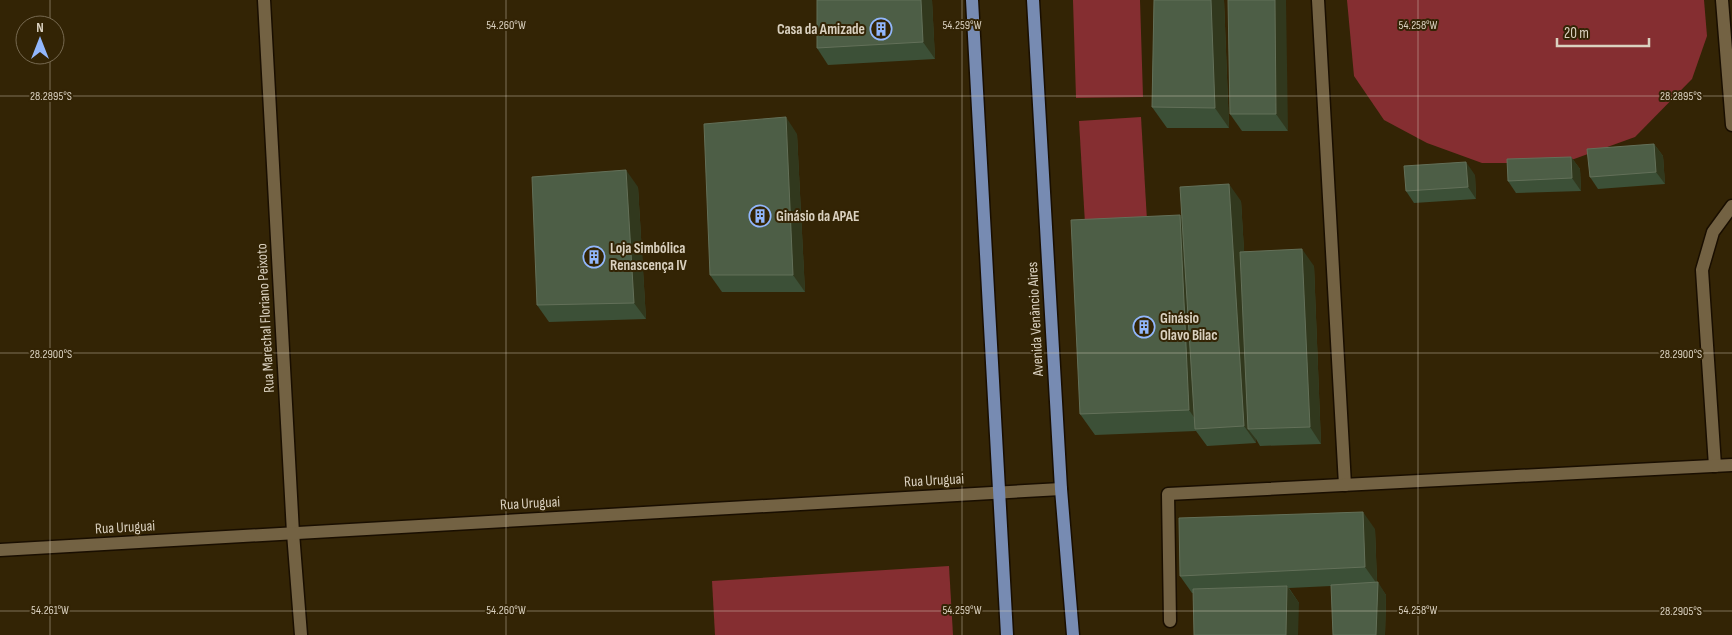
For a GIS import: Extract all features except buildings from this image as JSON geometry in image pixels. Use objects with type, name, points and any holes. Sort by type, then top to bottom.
[{"type":"main road","points":[[972,0],[1007,635]]},
{"type":"main road","name":"Avenida Venâncio Aires","points":[[1033,0],[1061,489],[1073,635]]},
{"type":"street","name":"Rua Marechal Floriano Peixoto","points":[[264,0],[293,533],[301,635]]},
{"type":"street","points":[[1318,0],[1345,485]]},
{"type":"street","points":[[1722,0],[1732,125]]},
{"type":"street","points":[[1715,466],[1702,270],[1713,232],[1732,206]]},
{"type":"street","points":[[1170,621],[1168,494],[1732,466]]},
{"type":"street","name":"Rua Uruguai","points":[[0,550],[1061,489]]},
{"type":"shaded area","points":[[1073,0],[1140,0],[1143,97],[1076,98]]},
{"type":"shaded area","points":[[1347,0],[1704,0],[1707,36],[1692,79],[1635,137],[1563,163],[1482,163],[1427,143],[1384,120],[1354,76]]},
{"type":"shaded area","points":[[1141,117],[1148,238],[1086,241],[1079,121]]},
{"type":"shaded area","points":[[949,566],[953,635],[715,635],[712,581]]},
{"type":"place","name":"Casa da Amizade","points":[[881,29]]},
{"type":"place","name":"Ginásio da APAE","points":[[760,216]]},
{"type":"place","name":"Loja Simbólica Renascença IV","points":[[594,257]]},
{"type":"place","name":"Ginásio Olavo Bilac","points":[[1144,327]]}]
